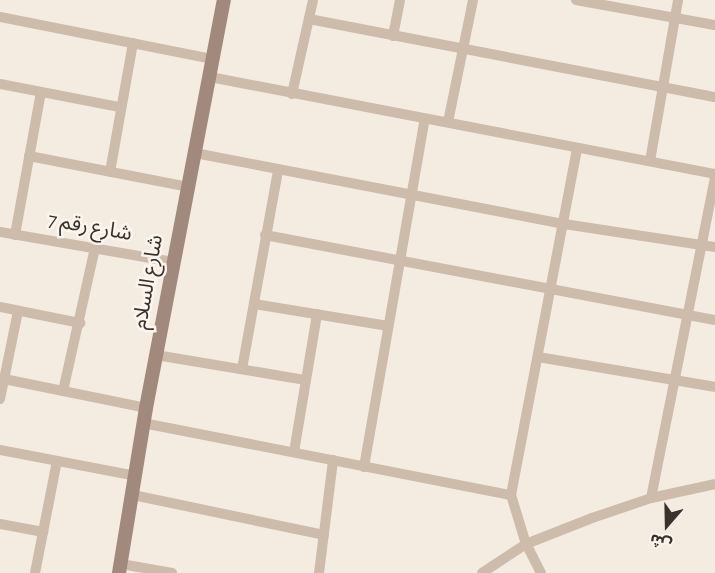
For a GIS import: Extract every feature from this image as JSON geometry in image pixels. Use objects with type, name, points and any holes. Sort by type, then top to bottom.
[{"type":"street","name":"شارع السلام","points":[[120,568],[143,423],[225,0]]},
{"type":"street","points":[[292,94],[312,0]]},
{"type":"street","points":[[393,36],[400,0]]},
{"type":"street","points":[[448,122],[473,0]]},
{"type":"street","points":[[576,0],[715,26]]},
{"type":"street","points":[[650,161],[678,0]]},
{"type":"street","points":[[0,17],[213,59]]},
{"type":"street","points":[[309,19],[463,51],[715,97]]},
{"type":"street","points":[[110,172],[133,43]]},
{"type":"street","points":[[210,77],[715,175],[690,316],[651,498]]},
{"type":"street","points":[[0,84],[120,107]]},
{"type":"street","points":[[15,235],[41,92]]},
{"type":"street","points":[[364,466],[425,119]]},
{"type":"street","points":[[541,573],[526,544],[510,495],[577,148]]},
{"type":"street","points":[[195,153],[564,224],[715,248]]},
{"type":"street","points":[[29,156],[188,186]]},
{"type":"street","points":[[242,369],[278,170]]},
{"type":"street","name":"شارع رقم 7","points":[[0,232],[173,262]]},
{"type":"street","points":[[266,235],[715,320]]},
{"type":"street","points":[[63,391],[95,248]]},
{"type":"street","points":[[254,304],[388,326]]},
{"type":"street","points":[[0,308],[80,323]]},
{"type":"street","points":[[0,399],[18,310]]},
{"type":"street","points":[[294,453],[317,314]]},
{"type":"street","points":[[156,355],[306,380]]},
{"type":"street","points":[[538,357],[715,387]]},
{"type":"street","points":[[4,379],[146,408]]},
{"type":"street","points":[[143,423],[510,495]]},
{"type":"street","points":[[0,450],[136,476]]},
{"type":"street","points":[[319,573],[333,460]]},
{"type":"street","points":[[35,573],[57,461]]},
{"type":"street","points":[[482,573],[526,544],[651,498],[715,484]]},
{"type":"street","points":[[133,495],[324,534]]},
{"type":"street","points":[[0,524],[43,532]]},
{"type":"street","points":[[120,568],[172,573]]}]
